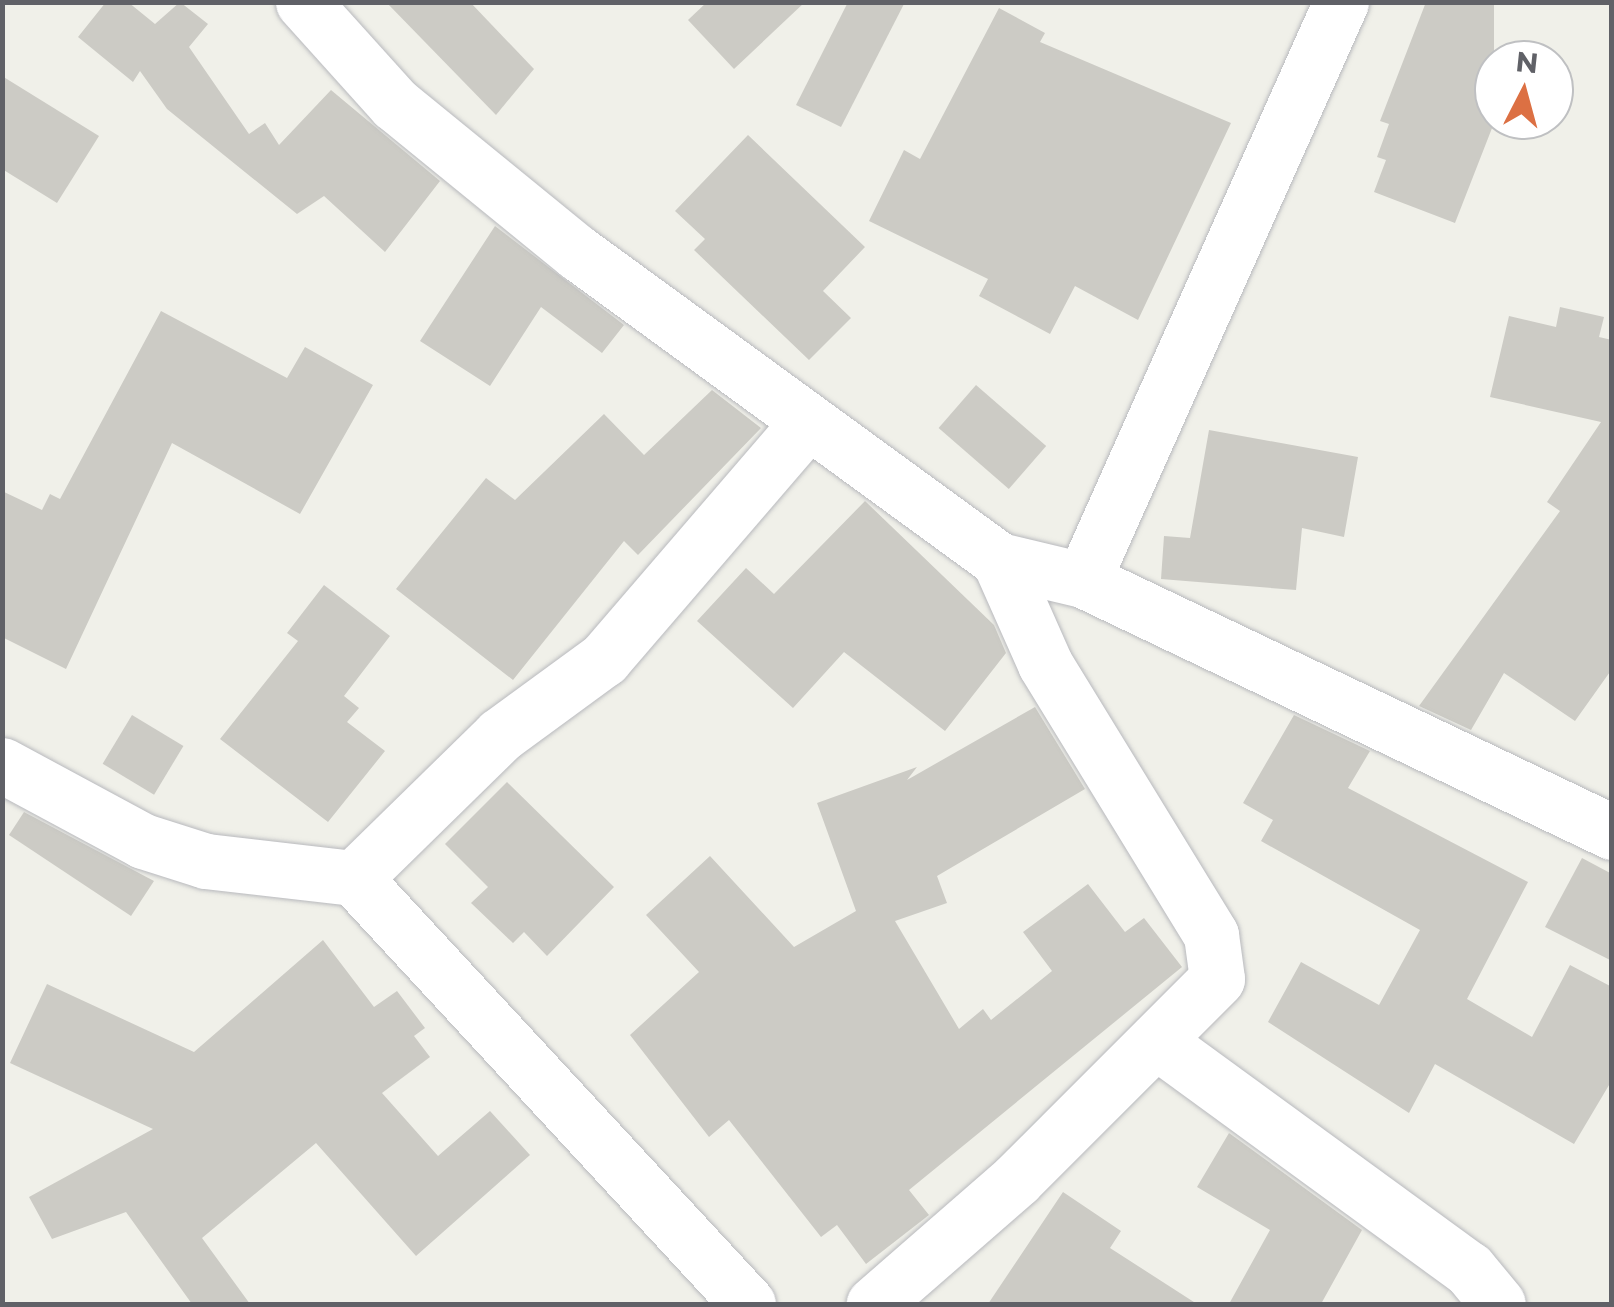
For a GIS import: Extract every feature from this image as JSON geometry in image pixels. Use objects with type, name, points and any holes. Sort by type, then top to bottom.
[{"type":"street","points":[[304,2],[394,104],[806,424],[999,560],[1084,580],[1609,824]]},
{"type":"street","points":[[1084,580],[1341,2]]},
{"type":"street","points":[[354,878],[500,735],[604,660],[806,424]]},
{"type":"street","points":[[874,1304],[1156,1041],[1217,979],[1211,935],[1045,664],[999,560]]},
{"type":"street","points":[[2,765],[190,856],[354,878],[748,1304]]},
{"type":"street","points":[[1156,1041],[1469,1269],[1498,1304]]},
{"type":"building","points":[[106,2],[128,2],[155,24],[180,2],[208,24],[189,47],[249,134],[265,123],[279,145],[331,90],[440,181],[385,252],[324,196],[297,214],[167,109],[140,71],[133,82],[78,37]]},
{"type":"building","points":[[386,2],[470,2],[534,69],[496,115]]},
{"type":"building","points":[[707,2],[805,2],[734,69],[688,20]]},
{"type":"building","points":[[848,2],[905,2],[841,127],[796,105]]},
{"type":"building","points":[[1426,2],[1494,2],[1494,40],[1474,40],[1474,140],[1487,140],[1455,223],[1374,192],[1386,160],[1377,157],[1389,124],[1380,121]]},
{"type":"building","points":[[999,8],[1045,33],[1040,42],[1231,123],[1138,320],[1075,286],[1050,334],[979,296],[988,279],[869,221],[904,150],[920,159]]},
{"type":"building","points":[[2,76],[99,136],[57,203],[2,169]]},
{"type":"building","points":[[748,135],[865,247],[823,291],[851,318],[809,360],[694,250],[705,239],[675,211]]},
{"type":"building","points":[[495,226],[624,325],[602,353],[541,307],[490,386],[420,341]]},
{"type":"building","points":[[1560,307],[1604,317],[1599,337],[1612,340],[1612,669],[1575,721],[1504,673],[1471,730],[1419,706],[1560,511],[1547,502],[1601,422],[1490,397],[1509,316],[1556,327]]},
{"type":"building","points":[[161,311],[287,378],[305,347],[373,385],[300,514],[172,443],[66,669],[2,637],[2,491],[42,510],[50,494],[60,499]]},
{"type":"building","points":[[976,385],[1046,446],[1009,489],[939,428]]},
{"type":"building","points":[[712,390],[761,428],[638,555],[624,541],[513,680],[396,589],[486,478],[515,500],[604,414],[644,455]]},
{"type":"building","points":[[1209,430],[1358,457],[1344,537],[1302,528],[1296,590],[1161,579],[1164,536],[1190,538]]},
{"type":"building","points":[[865,501],[994,625],[1006,653],[945,731],[844,652],[793,708],[697,621],[746,568],[774,594]]},
{"type":"building","points":[[324,585],[390,636],[344,696],[359,708],[347,722],[385,751],[328,822],[220,739],[298,641],[287,633]]},
{"type":"building","points":[[1035,707],[1085,789],[937,876],[947,903],[895,921],[959,1029],[983,1009],[991,1020],[1052,971],[1023,932],[1088,884],[1125,932],[1144,918],[1182,967],[909,1190],[929,1215],[866,1264],[837,1225],[821,1237],[729,1120],[709,1137],[630,1035],[699,972],[646,915],[710,856],[794,947],[856,911],[817,803],[917,767],[907,780]]},
{"type":"building","points":[[132,715],[183,746],[154,795],[103,764]]},
{"type":"building","points":[[1294,715],[1370,751],[1348,788],[1528,882],[1467,999],[1532,1037],[1570,965],[1612,987],[1612,1080],[1574,1144],[1435,1064],[1409,1113],[1268,1022],[1301,962],[1379,1005],[1420,930],[1261,841],[1273,820],[1243,803]]},
{"type":"building","points":[[507,782],[614,887],[547,956],[524,932],[513,943],[471,903],[488,887],[445,844]]},
{"type":"building","points":[[24,812],[154,881],[131,916],[9,835]]},
{"type":"building","points":[[1582,858],[1612,874],[1612,961],[1545,927]]},
{"type":"building","points":[[323,940],[374,1007],[397,991],[425,1028],[414,1036],[430,1057],[382,1093],[438,1156],[490,1111],[530,1155],[416,1256],[316,1143],[202,1238],[250,1304],[192,1304],[126,1212],[52,1239],[29,1197],[153,1129],[10,1063],[47,984],[194,1052]]},
{"type":"building","points":[[1229,1133],[1362,1230],[1321,1304],[1229,1304],[1270,1230],[1197,1187]]},
{"type":"building","points":[[1063,1192],[1121,1231],[1110,1248],[1197,1304],[988,1304]]}]
